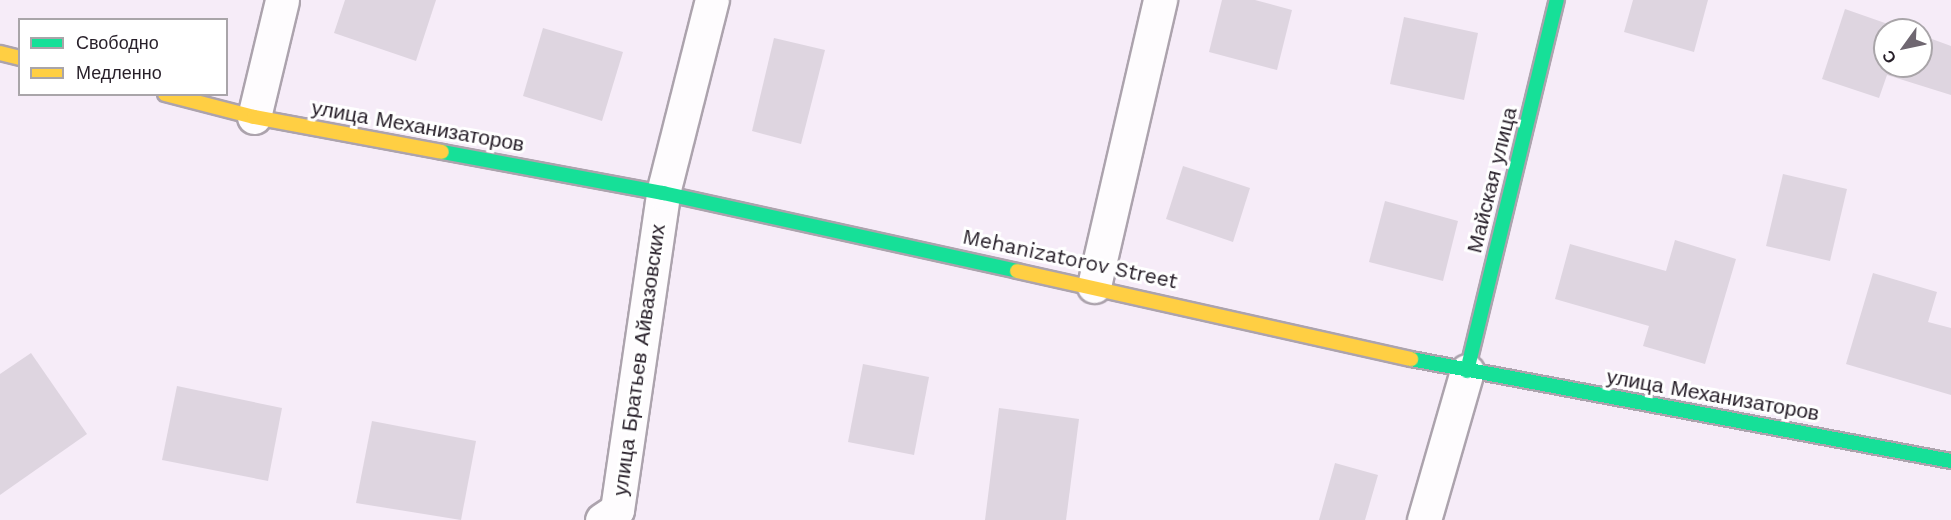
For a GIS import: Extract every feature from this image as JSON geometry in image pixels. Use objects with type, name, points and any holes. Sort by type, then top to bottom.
[{"type":"street","points":[[254,117],[282,0]]},
{"type":"street","name":"улица Братьев Айвазовских","points":[[602,520],[617,510],[663,193],[712,0]]},
{"type":"street","points":[[1094,286],[1160,0]]},
{"type":"street","name":"Майская улица","points":[[1467,371],[1557,0]]},
{"type":"street","points":[[0,53],[18,58]]},
{"type":"street","name":"улица Механизаторов","points":[[173,96],[254,117],[663,193]]},
{"type":"street","name":"Mehanizatorov Street","points":[[663,193],[1094,286],[1467,371]]},
{"type":"street","points":[[1424,520],[1467,371]]},
{"type":"street","name":"улица Механизаторов","points":[[1467,371],[1951,460]]},
{"type":"building","points":[[345,0],[436,0],[416,61],[334,33]]},
{"type":"building","points":[[1222,0],[1255,0],[1292,10],[1277,70],[1209,52]]},
{"type":"building","points":[[1633,0],[1708,0],[1694,52],[1624,32]]},
{"type":"building","points":[[1845,9],[1873,19],[1873,78],[1886,78],[1879,98],[1822,79]]},
{"type":"building","points":[[1404,17],[1478,33],[1464,100],[1390,84]]},
{"type":"building","points":[[543,28],[623,52],[602,121],[523,96]]},
{"type":"building","points":[[774,38],[825,50],[801,144],[752,131]]},
{"type":"building","points":[[1933,39],[1951,46],[1951,95],[1897,78],[1933,78]]},
{"type":"building","points":[[1183,166],[1250,188],[1233,242],[1166,219]]},
{"type":"building","points":[[1783,174],[1847,189],[1830,261],[1766,246]]},
{"type":"building","points":[[1385,201],[1458,221],[1443,281],[1369,262]]},
{"type":"building","points":[[1675,240],[1736,259],[1705,364],[1643,346],[1649,326],[1555,299],[1570,244],[1666,271]]},
{"type":"building","points":[[1873,273],[1937,292],[1928,322],[1951,328],[1951,395],[1846,364]]},
{"type":"building","points":[[31,353],[87,434],[0,495],[0,374]]},
{"type":"building","points":[[863,364],[929,377],[914,455],[848,442]]},
{"type":"building","points":[[177,386],[282,408],[268,481],[162,460]]},
{"type":"building","points":[[999,408],[1079,419],[1066,520],[985,520]]},
{"type":"building","points":[[372,421],[476,441],[461,520],[356,503]]},
{"type":"building","points":[[1335,463],[1378,475],[1365,520],[1319,520]]},
{"type":"traffic: fast","points":[[1467,371],[1557,0]]},
{"type":"traffic: fast","points":[[442,152],[663,193],[1017,271]]},
{"type":"traffic: fast","points":[[1411,359],[1951,461]]},
{"type":"traffic: slow","points":[[0,53],[18,58]]},
{"type":"traffic: slow","points":[[173,96],[254,117],[442,152]]},
{"type":"traffic: slow","points":[[1017,271],[1411,359]]}]
